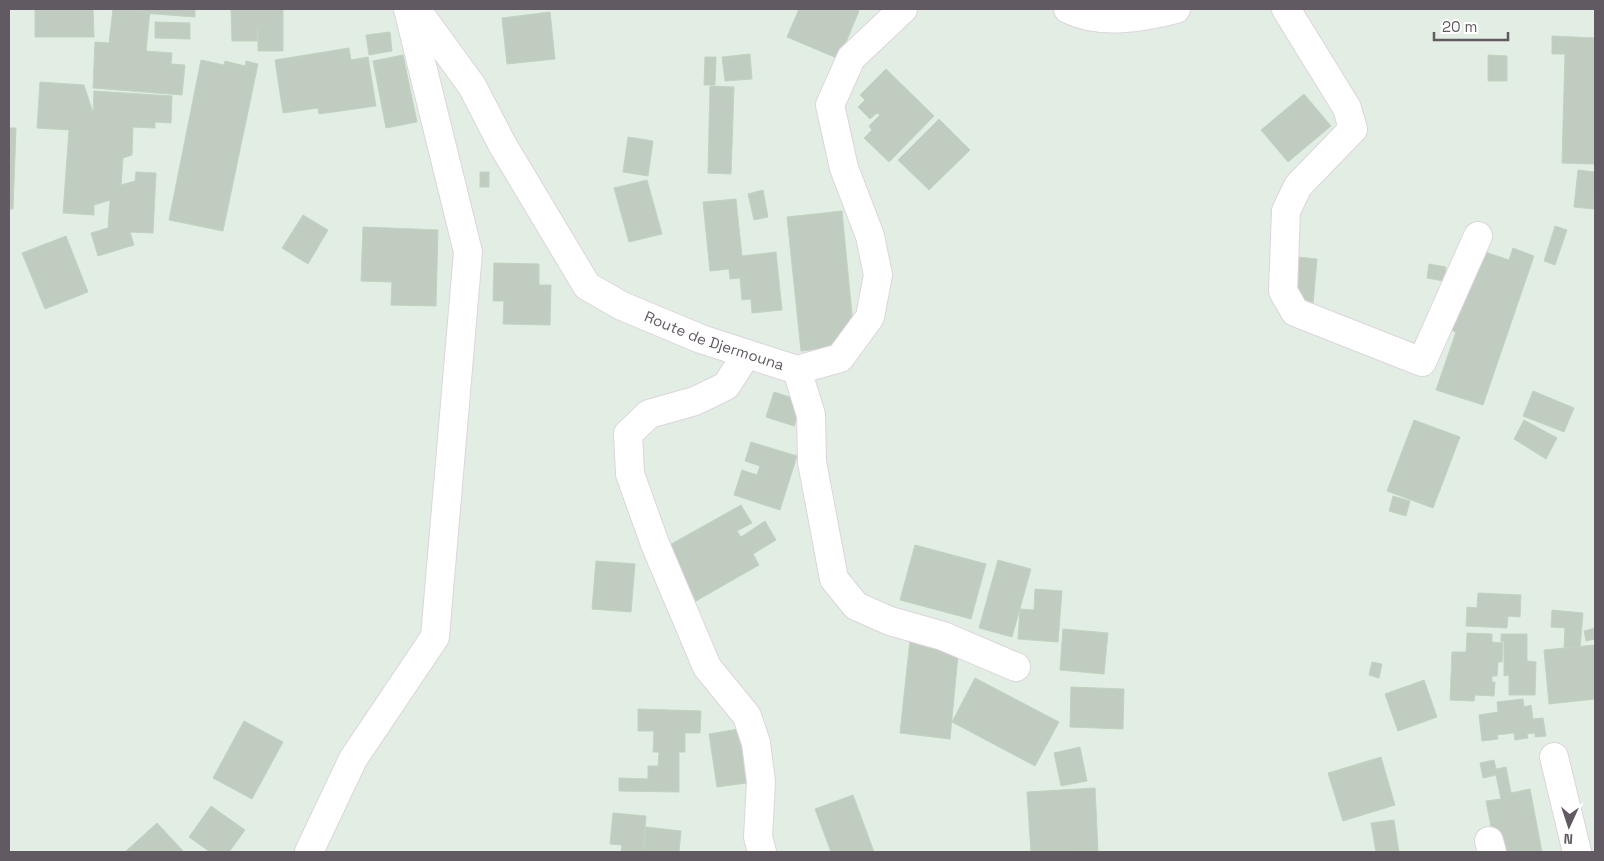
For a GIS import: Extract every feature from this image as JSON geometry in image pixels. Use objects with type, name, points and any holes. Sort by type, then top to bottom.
[{"type":"street","points":[[309,852],[353,759],[435,637],[468,252],[408,9]]},
{"type":"street","name":"Route de Djermouna","points":[[416,9],[472,86],[502,144],[587,286],[622,306],[731,349],[797,370],[840,358],[870,317],[878,275],[870,236],[844,168],[830,105],[850,58],[903,9]]},
{"type":"street","points":[[1068,9],[1084,17],[1147,16],[1176,9]]},
{"type":"street","points":[[1286,9],[1347,108],[1353,129],[1298,186],[1286,211],[1283,291],[1295,312],[1422,362],[1478,236]]},
{"type":"street","points":[[731,349],[746,355],[726,386],[695,401],[650,414],[628,434],[630,474],[655,544],[706,667],[747,716],[756,743],[760,782],[758,837],[762,852]]},
{"type":"street","points":[[797,370],[812,415],[812,462],[834,579],[856,606],[890,621],[943,636],[1016,667]]},
{"type":"street","points":[[1554,757],[1577,852]]},
{"type":"building","points":[[35,9],[93,9],[94,37],[35,37]]},
{"type":"building","points":[[113,9],[150,11],[146,51],[172,53],[171,64],[185,65],[182,95],[93,88],[95,42],[109,43]]},
{"type":"building","points":[[143,9],[195,9],[195,17],[142,13]]},
{"type":"building","points":[[231,9],[283,9],[283,51],[258,51],[258,27],[257,41],[232,41]]},
{"type":"building","points":[[799,9],[853,9],[859,11],[839,59],[787,37]]},
{"type":"building","points":[[550,12],[555,59],[507,64],[502,18]]},
{"type":"building","points":[[155,22],[190,23],[190,39],[155,38]]},
{"type":"building","points":[[390,32],[392,51],[369,55],[366,35]]},
{"type":"building","points":[[1552,36],[1595,38],[1595,164],[1562,163],[1565,54],[1552,54]]},
{"type":"building","points":[[349,48],[351,60],[368,57],[376,106],[319,114],[318,108],[283,113],[275,60]]},
{"type":"building","points":[[750,54],[752,79],[725,81],[722,57]]},
{"type":"building","points":[[403,55],[417,122],[386,128],[373,61]]},
{"type":"building","points":[[1488,55],[1507,56],[1507,81],[1488,81]]},
{"type":"building","points":[[705,57],[716,57],[715,85],[704,85]]},
{"type":"building","points":[[201,60],[224,65],[225,61],[245,66],[246,61],[258,64],[223,231],[169,220]]},
{"type":"building","points":[[886,69],[934,116],[889,162],[864,138],[872,130],[869,126],[880,115],[877,113],[870,119],[858,107],[865,100],[860,95]]},
{"type":"building","points":[[40,82],[84,85],[93,113],[94,91],[172,96],[171,123],[155,122],[155,128],[133,127],[132,155],[123,158],[121,185],[135,181],[136,172],[156,173],[153,233],[130,232],[134,245],[98,256],[91,233],[108,228],[110,200],[94,205],[94,215],[63,213],[69,130],[37,128]]},
{"type":"building","points":[[710,86],[734,87],[731,174],[708,173]]},
{"type":"building","points":[[1304,94],[1331,126],[1288,162],[1261,130]]},
{"type":"building","points":[[939,119],[970,150],[929,190],[898,160]]},
{"type":"building","points":[[9,128],[16,128],[13,209],[9,209]]},
{"type":"building","points":[[628,137],[653,141],[648,176],[623,172]]},
{"type":"building","points":[[1578,170],[1595,172],[1594,209],[1574,207]]},
{"type":"building","points":[[480,172],[489,172],[489,187],[480,187]]},
{"type":"building","points":[[647,180],[662,234],[629,242],[614,188]]},
{"type":"building","points":[[763,190],[768,217],[754,220],[748,194]]},
{"type":"building","points":[[736,199],[742,256],[776,252],[782,310],[752,313],[751,299],[742,300],[740,278],[730,279],[729,269],[710,271],[703,202]]},
{"type":"building","points":[[842,211],[855,345],[801,351],[787,217]]},
{"type":"building","points":[[303,215],[328,230],[308,264],[282,248]]},
{"type":"building","points":[[1555,226],[1567,230],[1555,265],[1544,261]]},
{"type":"building","points":[[363,227],[438,230],[436,306],[391,305],[392,282],[361,281]]},
{"type":"building","points":[[66,236],[88,292],[45,309],[22,253]]},
{"type":"building","points":[[1473,248],[1509,260],[1513,248],[1534,256],[1483,405],[1436,390],[1456,332],[1446,328]]},
{"type":"building","points":[[1297,257],[1317,259],[1313,304],[1293,302]]},
{"type":"building","points":[[494,263],[539,264],[539,285],[551,285],[550,325],[503,324],[504,301],[493,301]]},
{"type":"building","points":[[1429,264],[1446,267],[1444,281],[1427,278]]},
{"type":"building","points":[[1533,391],[1574,408],[1564,432],[1523,416]]},
{"type":"building","points":[[774,392],[802,401],[794,426],[766,417]]},
{"type":"building","points":[[1414,420],[1460,437],[1433,508],[1387,491]]},
{"type":"building","points":[[1524,420],[1557,438],[1546,459],[1514,439]]},
{"type":"building","points":[[751,442],[797,456],[780,510],[734,495],[742,470],[757,475],[760,466],[745,461]]},
{"type":"building","points":[[1393,496],[1410,501],[1406,516],[1389,511]]},
{"type":"building","points":[[741,505],[752,523],[737,531],[741,537],[765,521],[776,540],[753,554],[759,565],[696,601],[666,547]]},
{"type":"building","points":[[915,545],[986,564],[971,619],[900,600]]},
{"type":"building","points":[[998,560],[1031,569],[1012,637],[979,628]]},
{"type":"building","points":[[596,561],[635,564],[631,612],[592,609]]},
{"type":"building","points":[[1035,589],[1062,591],[1058,642],[1018,639],[1020,609],[1034,610]]},
{"type":"building","points":[[1478,593],[1521,595],[1520,617],[1508,616],[1507,628],[1466,626],[1467,607],[1477,608]]},
{"type":"building","points":[[1552,610],[1583,613],[1580,649],[1564,647],[1565,628],[1551,627]]},
{"type":"building","points":[[1595,628],[1595,639],[1586,641],[1584,631]]},
{"type":"building","points":[[1063,629],[1108,633],[1104,674],[1060,670]]},
{"type":"building","points":[[1467,633],[1492,634],[1492,642],[1503,643],[1502,662],[1498,662],[1497,676],[1492,676],[1492,682],[1495,682],[1494,696],[1475,695],[1474,701],[1450,700],[1452,652],[1466,652]]},
{"type":"building","points":[[1501,634],[1527,634],[1527,661],[1536,662],[1535,695],[1509,695],[1509,675],[1504,676],[1504,641],[1501,642]]},
{"type":"building","points":[[910,640],[959,645],[950,739],[900,733]]},
{"type":"building","points":[[1595,645],[1595,699],[1549,704],[1544,650]]},
{"type":"building","points":[[1372,662],[1382,664],[1379,678],[1369,675]]},
{"type":"building","points":[[975,678],[1059,722],[1035,766],[952,722]]},
{"type":"building","points":[[1424,680],[1437,717],[1398,731],[1385,694]]},
{"type":"building","points":[[1071,687],[1124,689],[1123,729],[1070,727]]},
{"type":"building","points":[[1523,699],[1524,707],[1531,705],[1533,719],[1543,718],[1546,736],[1535,737],[1535,733],[1527,734],[1528,738],[1515,740],[1514,733],[1497,735],[1498,739],[1482,741],[1479,715],[1498,712],[1497,702]]},
{"type":"building","points":[[638,709],[701,711],[700,733],[685,733],[685,752],[679,752],[679,792],[619,791],[619,778],[648,779],[648,766],[658,766],[659,752],[653,752],[654,731],[638,731]]},
{"type":"building","points":[[244,721],[283,742],[252,799],[213,778]]},
{"type":"building","points":[[745,728],[754,782],[717,787],[709,734]]},
{"type":"building","points":[[1080,747],[1087,781],[1061,786],[1054,753]]},
{"type":"building","points":[[1381,757],[1395,805],[1343,821],[1328,773]]},
{"type":"building","points":[[1494,760],[1496,769],[1506,767],[1511,793],[1530,789],[1542,852],[1496,852],[1486,801],[1501,799],[1496,775],[1483,778],[1480,763]]},
{"type":"building","points":[[1095,788],[1098,851],[1031,852],[1027,792]]},
{"type":"building","points":[[853,795],[874,852],[831,852],[815,809]]},
{"type":"building","points":[[211,806],[245,830],[229,852],[210,852],[189,837]]},
{"type":"building","points":[[613,813],[646,816],[643,852],[621,852],[622,845],[610,844]]},
{"type":"building","points":[[1394,820],[1399,852],[1376,852],[1371,823]]},
{"type":"building","points":[[157,823],[184,852],[125,852]]},
{"type":"building","points":[[646,827],[681,831],[679,852],[643,852]]}]
